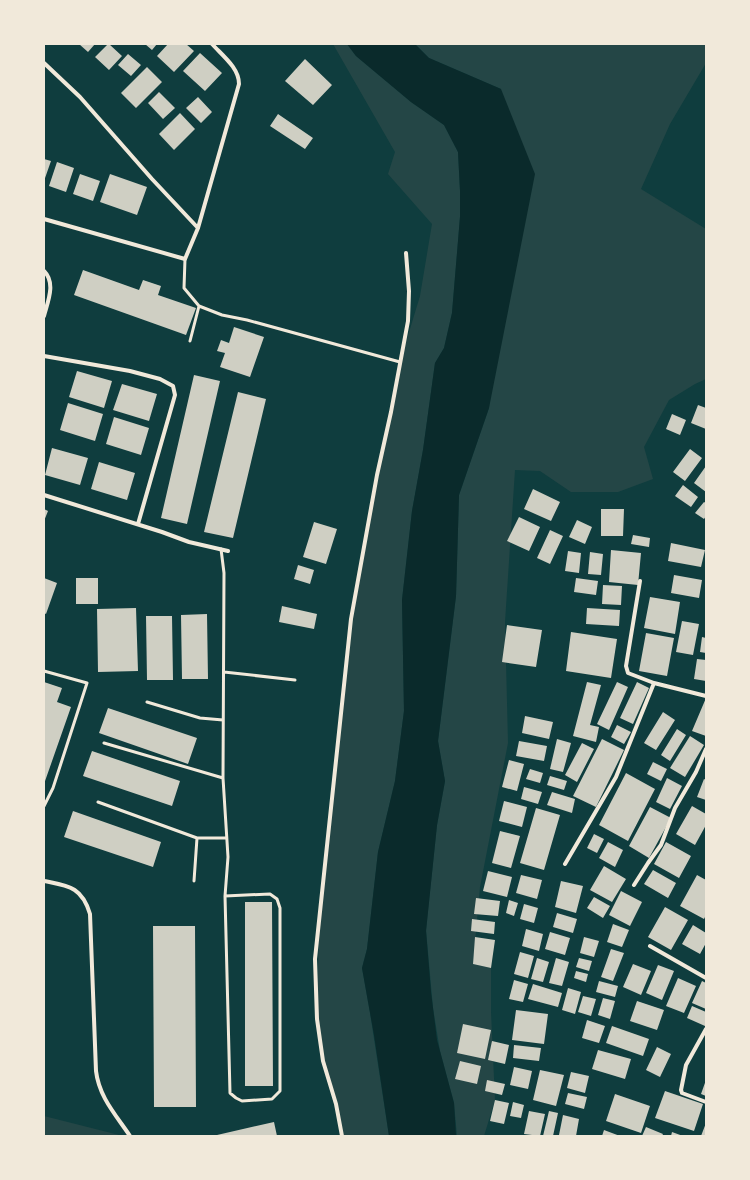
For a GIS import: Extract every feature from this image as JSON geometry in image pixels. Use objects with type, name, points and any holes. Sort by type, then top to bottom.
[{"type":"street","points":[[44,219],[185,259],[198,228],[239,84],[239,77],[235,69],[212,44]]},
{"type":"street","points":[[45,65],[80,97],[152,179],[198,228]]},
{"type":"street","points":[[342,1136],[336,1104],[323,1061],[317,1019],[315,959],[351,619],[377,475],[391,412],[408,321],[410,291],[406,253]]},
{"type":"street","points":[[44,270],[49,276],[51,288],[44,316]]},
{"type":"street","points":[[44,356],[130,371],[160,379],[173,386],[175,395],[138,524]]},
{"type":"street","points":[[44,495],[138,524],[188,542],[228,551]]},
{"type":"street","points":[[640,581],[626,666],[628,673],[654,683],[706,696]]},
{"type":"street","points":[[565,864],[616,777],[654,683]]},
{"type":"street","points":[[634,885],[662,845],[675,808],[696,772],[706,749]]},
{"type":"street","points":[[44,881],[71,888],[80,894],[87,903],[90,914],[97,1083],[109,1106],[130,1136]]},
{"type":"street","points":[[650,946],[706,978]]},
{"type":"street","points":[[706,1029],[686,1065],[681,1090],[682,1093],[706,1102]]},
{"type":"lane","points":[[185,259],[184,288],[199,306],[222,315],[247,320],[400,362]]},
{"type":"lane","points":[[190,341],[199,306]]},
{"type":"lane","points":[[221,549],[224,573],[223,778],[228,857],[225,896],[230,1092],[242,1101],[272,1100],[280,1091],[280,908],[277,899],[270,894],[225,896]]},
{"type":"lane","points":[[44,671],[87,683],[53,788],[44,806]]},
{"type":"lane","points":[[224,672],[295,680]]},
{"type":"lane","points":[[147,702],[200,718],[223,720]]},
{"type":"lane","points":[[104,743],[223,778]]},
{"type":"lane","points":[[98,802],[197,838],[226,838]]},
{"type":"lane","points":[[194,881],[197,838]]},
{"type":"shaded area","points":[[333,44],[347,44],[356,56],[411,102],[444,125],[458,152],[460,191],[460,217],[452,313],[444,348],[435,363],[423,450],[412,511],[402,600],[404,711],[395,781],[378,852],[367,949],[362,968],[389,1136],[342,1136],[323,1061],[317,1019],[319,923],[339,728],[358,583],[400,362],[420,296],[432,224],[388,174],[395,152]]},
{"type":"shaded area","points":[[347,44],[415,44],[429,58],[501,89],[535,174],[489,408],[459,495],[456,596],[438,741],[445,781],[437,825],[426,931],[437,1040],[454,1103],[456,1136],[389,1136],[374,1035],[362,968],[367,949],[378,852],[395,781],[404,711],[402,600],[412,511],[423,450],[435,363],[444,348],[452,313],[460,217],[458,152],[444,125],[411,102],[356,56]]},
{"type":"shaded area","points":[[415,44],[706,44],[706,63],[670,124],[641,189],[706,229],[706,379],[669,400],[644,447],[653,479],[618,492],[571,492],[540,471],[515,470],[505,622],[508,743],[480,887],[473,964],[491,968],[491,1012],[495,1100],[484,1136],[457,1136],[454,1103],[440,1051],[433,1008],[426,930],[437,825],[445,781],[438,741],[456,596],[459,495],[489,408],[501,89],[429,58]]},
{"type":"shaded area","points":[[44,1116],[123,1136],[44,1136]]},
{"type":"building","points":[[79,44],[95,44],[88,52]]},
{"type":"building","points":[[108,44],[122,56],[109,70],[95,57]]},
{"type":"building","points":[[145,44],[157,44],[152,50]]},
{"type":"building","points":[[168,44],[186,44],[194,51],[174,72],[157,56]]},
{"type":"building","points":[[200,53],[222,73],[205,91],[183,71]]},
{"type":"building","points":[[128,54],[141,65],[131,76],[118,65]]},
{"type":"building","points":[[305,59],[332,85],[313,105],[285,81]]},
{"type":"building","points":[[147,67],[162,82],[136,108],[121,93]]},
{"type":"building","points":[[159,92],[175,108],[163,119],[148,103]]},
{"type":"building","points":[[198,97],[212,112],[201,123],[186,108]]},
{"type":"building","points":[[180,113],[195,129],[174,150],[159,134]]},
{"type":"building","points":[[278,114],[313,138],[305,149],[270,126]]},
{"type":"building","points":[[44,159],[51,161],[44,181]]},
{"type":"building","points":[[57,162],[74,168],[66,192],[49,186]]},
{"type":"building","points":[[80,174],[100,181],[93,201],[73,194]]},
{"type":"building","points":[[110,174],[147,187],[137,215],[100,202]]},
{"type":"building","points":[[83,270],[139,290],[143,280],[161,286],[158,295],[196,308],[186,335],[74,295]]},
{"type":"building","points":[[234,327],[264,337],[250,377],[220,367],[225,353],[217,351],[221,340],[229,343]]},
{"type":"building","points":[[77,371],[112,381],[104,408],[69,397]]},
{"type":"building","points":[[194,375],[220,381],[187,524],[161,518]]},
{"type":"building","points":[[122,384],[157,394],[149,421],[113,410]]},
{"type":"building","points":[[238,392],[266,399],[233,538],[204,532]]},
{"type":"building","points":[[68,403],[103,414],[95,441],[60,430]]},
{"type":"building","points":[[698,405],[706,408],[706,429],[691,423]]},
{"type":"building","points":[[672,414],[686,420],[680,435],[666,429]]},
{"type":"building","points":[[114,417],[149,428],[141,455],[106,444]]},
{"type":"building","points":[[52,448],[88,458],[80,485],[45,475]]},
{"type":"building","points":[[690,449],[702,458],[685,481],[673,472]]},
{"type":"building","points":[[99,462],[135,473],[127,500],[91,489]]},
{"type":"building","points":[[706,466],[706,492],[694,483]]},
{"type":"building","points":[[683,485],[698,497],[691,507],[675,496]]},
{"type":"building","points":[[533,489],[560,502],[551,521],[524,509]]},
{"type":"building","points":[[704,502],[706,503],[706,516],[704,519],[695,513]]},
{"type":"building","points":[[44,509],[48,511],[44,521]]},
{"type":"building","points":[[601,509],[624,509],[623,536],[601,536]]},
{"type":"building","points":[[519,517],[540,527],[529,551],[507,541]]},
{"type":"building","points":[[577,520],[592,527],[585,544],[569,537]]},
{"type":"building","points":[[314,522],[337,529],[326,564],[303,557]]},
{"type":"building","points":[[550,530],[563,536],[550,564],[537,558]]},
{"type":"building","points":[[633,535],[650,538],[649,547],[631,544]]},
{"type":"building","points":[[671,543],[705,550],[701,567],[668,561]]},
{"type":"building","points":[[611,550],[641,553],[638,585],[609,582]]},
{"type":"building","points":[[568,551],[581,553],[579,573],[565,571]]},
{"type":"building","points":[[590,552],[603,554],[601,575],[588,574]]},
{"type":"building","points":[[298,565],[314,570],[310,584],[294,579]]},
{"type":"building","points":[[674,575],[702,580],[699,598],[671,593]]},
{"type":"building","points":[[44,578],[57,583],[46,614],[44,613]]},
{"type":"building","points":[[76,578],[98,578],[98,604],[76,604]]},
{"type":"building","points":[[576,578],[598,581],[596,595],[574,592]]},
{"type":"building","points":[[603,585],[622,586],[621,605],[602,604]]},
{"type":"building","points":[[650,597],[680,602],[675,634],[644,628]]},
{"type":"building","points":[[282,606],[317,614],[314,629],[279,622]]},
{"type":"building","points":[[136,608],[138,671],[98,672],[97,609]]},
{"type":"building","points":[[587,608],[620,610],[619,626],[586,624]]},
{"type":"building","points":[[207,614],[208,679],[182,679],[181,615]]},
{"type":"building","points":[[146,616],[172,616],[173,680],[147,680]]},
{"type":"building","points":[[682,621],[699,624],[693,655],[676,652]]},
{"type":"building","points":[[507,625],[542,630],[536,667],[502,662]]},
{"type":"building","points":[[571,632],[617,639],[611,678],[566,671]]},
{"type":"building","points":[[646,633],[674,638],[667,676],[639,671]]},
{"type":"building","points":[[702,637],[706,638],[706,653],[700,652]]},
{"type":"building","points":[[697,659],[706,660],[706,681],[694,679]]},
{"type":"building","points":[[44,682],[62,688],[57,702],[71,707],[44,784]]},
{"type":"building","points":[[587,682],[601,685],[590,725],[599,727],[596,742],[573,736]]},
{"type":"building","points":[[617,682],[628,687],[609,730],[597,724]]},
{"type":"building","points":[[637,682],[649,688],[633,724],[620,718]]},
{"type":"building","points":[[706,698],[706,736],[692,731]]},
{"type":"building","points":[[108,708],[197,738],[188,764],[99,733]]},
{"type":"building","points":[[663,712],[675,720],[656,750],[644,743]]},
{"type":"building","points":[[525,716],[553,722],[549,739],[522,733]]},
{"type":"building","points":[[617,725],[631,732],[624,744],[611,737]]},
{"type":"building","points":[[677,729],[686,735],[670,761],[661,755]]},
{"type":"building","points":[[690,736],[704,745],[685,777],[670,768]]},
{"type":"building","points":[[557,739],[571,743],[563,772],[550,769]]},
{"type":"building","points":[[602,739],[624,750],[596,807],[573,796]]},
{"type":"building","points":[[519,741],[547,746],[544,761],[516,756]]},
{"type":"building","points":[[582,743],[594,749],[577,782],[565,775]]},
{"type":"building","points":[[92,751],[180,781],[172,806],[83,776]]},
{"type":"building","points":[[509,760],[524,764],[517,791],[502,787]]},
{"type":"building","points":[[653,762],[667,769],[661,781],[647,774]]},
{"type":"building","points":[[530,769],[543,773],[540,783],[526,779]]},
{"type":"building","points":[[626,773],[655,789],[628,841],[599,825]]},
{"type":"building","points":[[550,776],[567,781],[564,790],[547,785]]},
{"type":"building","points":[[667,778],[682,786],[670,809],[656,802]]},
{"type":"building","points":[[704,779],[706,780],[706,800],[697,797]]},
{"type":"building","points":[[524,787],[542,792],[538,804],[521,799]]},
{"type":"building","points":[[552,792],[575,799],[572,813],[547,805]]},
{"type":"building","points":[[504,801],[527,807],[522,827],[499,821]]},
{"type":"building","points":[[692,806],[706,814],[706,825],[695,845],[676,834]]},
{"type":"building","points":[[650,807],[671,818],[649,858],[629,846]]},
{"type":"building","points":[[536,808],[560,815],[544,870],[520,863]]},
{"type":"building","points":[[73,811],[161,842],[153,867],[64,837]]},
{"type":"building","points":[[500,831],[520,836],[511,868],[492,863]]},
{"type":"building","points":[[594,834],[604,839],[597,853],[587,848]]},
{"type":"building","points":[[608,842],[623,850],[615,867],[599,858]]},
{"type":"building","points":[[666,842],[691,856],[679,878],[654,864]]},
{"type":"building","points":[[604,866],[626,879],[612,902],[590,890]]},
{"type":"building","points":[[653,870],[676,883],[668,898],[644,884]]},
{"type":"building","points":[[488,871],[512,877],[507,897],[483,891]]},
{"type":"building","points":[[521,875],[542,880],[537,899],[516,893]]},
{"type":"building","points":[[697,875],[706,880],[706,915],[704,919],[680,906]]},
{"type":"building","points":[[561,881],[583,886],[576,913],[555,907]]},
{"type":"building","points":[[621,891],[642,902],[630,926],[609,915]]},
{"type":"building","points":[[594,897],[610,906],[603,918],[587,908]]},
{"type":"building","points":[[476,898],[500,901],[498,916],[474,914]]},
{"type":"building","points":[[509,900],[518,903],[514,916],[506,913]]},
{"type":"building","points":[[245,902],[272,902],[273,1086],[245,1086]]},
{"type":"building","points":[[524,904],[538,908],[534,923],[520,919]]},
{"type":"building","points":[[665,907],[688,920],[671,950],[648,937]]},
{"type":"building","points":[[557,913],[577,919],[573,933],[553,927]]},
{"type":"building","points":[[472,919],[495,922],[494,934],[471,931]]},
{"type":"building","points":[[613,924],[629,930],[622,947],[607,942]]},
{"type":"building","points":[[693,925],[706,933],[706,943],[700,954],[682,944]]},
{"type":"building","points":[[153,926],[195,926],[196,1107],[154,1107]]},
{"type":"building","points":[[526,929],[543,934],[539,951],[522,946]]},
{"type":"building","points":[[550,932],[570,938],[565,955],[545,949]]},
{"type":"building","points":[[475,937],[495,940],[491,968],[473,964]]},
{"type":"building","points":[[584,937],[599,941],[594,957],[580,953]]},
{"type":"building","points":[[611,949],[624,953],[613,981],[601,977]]},
{"type":"building","points":[[520,952],[534,956],[528,978],[514,974]]},
{"type":"building","points":[[537,958],[549,962],[543,982],[531,979]]},
{"type":"building","points":[[556,958],[569,962],[562,986],[549,983]]},
{"type":"building","points":[[579,958],[592,961],[589,971],[576,967]]},
{"type":"building","points":[[633,964],[651,971],[641,995],[623,987]]},
{"type":"building","points":[[658,965],[674,971],[662,1000],[646,993]]},
{"type":"building","points":[[576,971],[588,974],[586,982],[574,978]]},
{"type":"building","points":[[678,978],[696,986],[684,1013],[666,1006]]},
{"type":"building","points":[[514,980],[528,984],[523,1002],[509,999]]},
{"type":"building","points":[[599,981],[618,986],[615,997],[596,992]]},
{"type":"building","points":[[702,981],[706,983],[706,1009],[692,1003]]},
{"type":"building","points":[[533,984],[562,993],[558,1007],[528,999]]},
{"type":"building","points":[[568,988],[581,992],[575,1014],[562,1010]]},
{"type":"building","points":[[583,996],[596,999],[591,1016],[578,1012]]},
{"type":"building","points":[[603,998],[615,1001],[610,1019],[598,1015]]},
{"type":"building","points":[[637,1001],[664,1010],[657,1030],[630,1021]]},
{"type":"building","points":[[692,1006],[706,1012],[705,1026],[687,1018]]},
{"type":"building","points":[[516,1010],[548,1014],[544,1044],[512,1040]]},
{"type":"building","points":[[587,1020],[605,1026],[599,1043],[582,1038]]},
{"type":"building","points":[[463,1024],[491,1030],[485,1059],[457,1053]]},
{"type":"building","points":[[612,1026],[649,1039],[643,1056],[606,1043]]},
{"type":"building","points":[[492,1041],[509,1045],[505,1064],[488,1060]]},
{"type":"building","points":[[514,1045],[541,1048],[539,1061],[513,1058]]},
{"type":"building","points":[[657,1047],[671,1054],[660,1077],[646,1070]]},
{"type":"building","points":[[598,1050],[631,1059],[625,1079],[592,1069]]},
{"type":"building","points":[[460,1061],[481,1066],[477,1084],[455,1079]]},
{"type":"building","points":[[514,1067],[532,1071],[528,1089],[510,1085]]},
{"type":"building","points":[[540,1070],[564,1075],[556,1106],[533,1100]]},
{"type":"building","points":[[571,1072],[589,1076],[585,1093],[567,1088]]},
{"type":"building","points":[[487,1080],[505,1084],[502,1095],[485,1091]]},
{"type":"building","points":[[706,1080],[706,1096],[701,1094]]},
{"type":"building","points":[[665,1091],[703,1104],[694,1131],[655,1118]]},
{"type":"building","points":[[568,1093],[587,1097],[584,1109],[565,1104]]},
{"type":"building","points":[[615,1094],[650,1106],[641,1133],[606,1121]]},
{"type":"building","points":[[495,1100],[509,1103],[504,1124],[490,1121]]},
{"type":"building","points":[[513,1102],[524,1105],[521,1118],[510,1116]]},
{"type":"building","points":[[529,1111],[545,1114],[540,1136],[524,1134]]},
{"type":"building","points":[[549,1111],[558,1113],[553,1136],[543,1136]]},
{"type":"building","points":[[563,1115],[579,1119],[576,1136],[559,1135]]},
{"type":"building","points":[[274,1122],[277,1136],[217,1136],[217,1135]]},
{"type":"building","points":[[706,1123],[706,1136],[701,1136]]},
{"type":"building","points":[[646,1127],[663,1134],[662,1136],[642,1136]]},
{"type":"building","points":[[604,1130],[620,1136],[602,1136]]},
{"type":"building","points":[[672,1132],[683,1136],[671,1136]]}]
